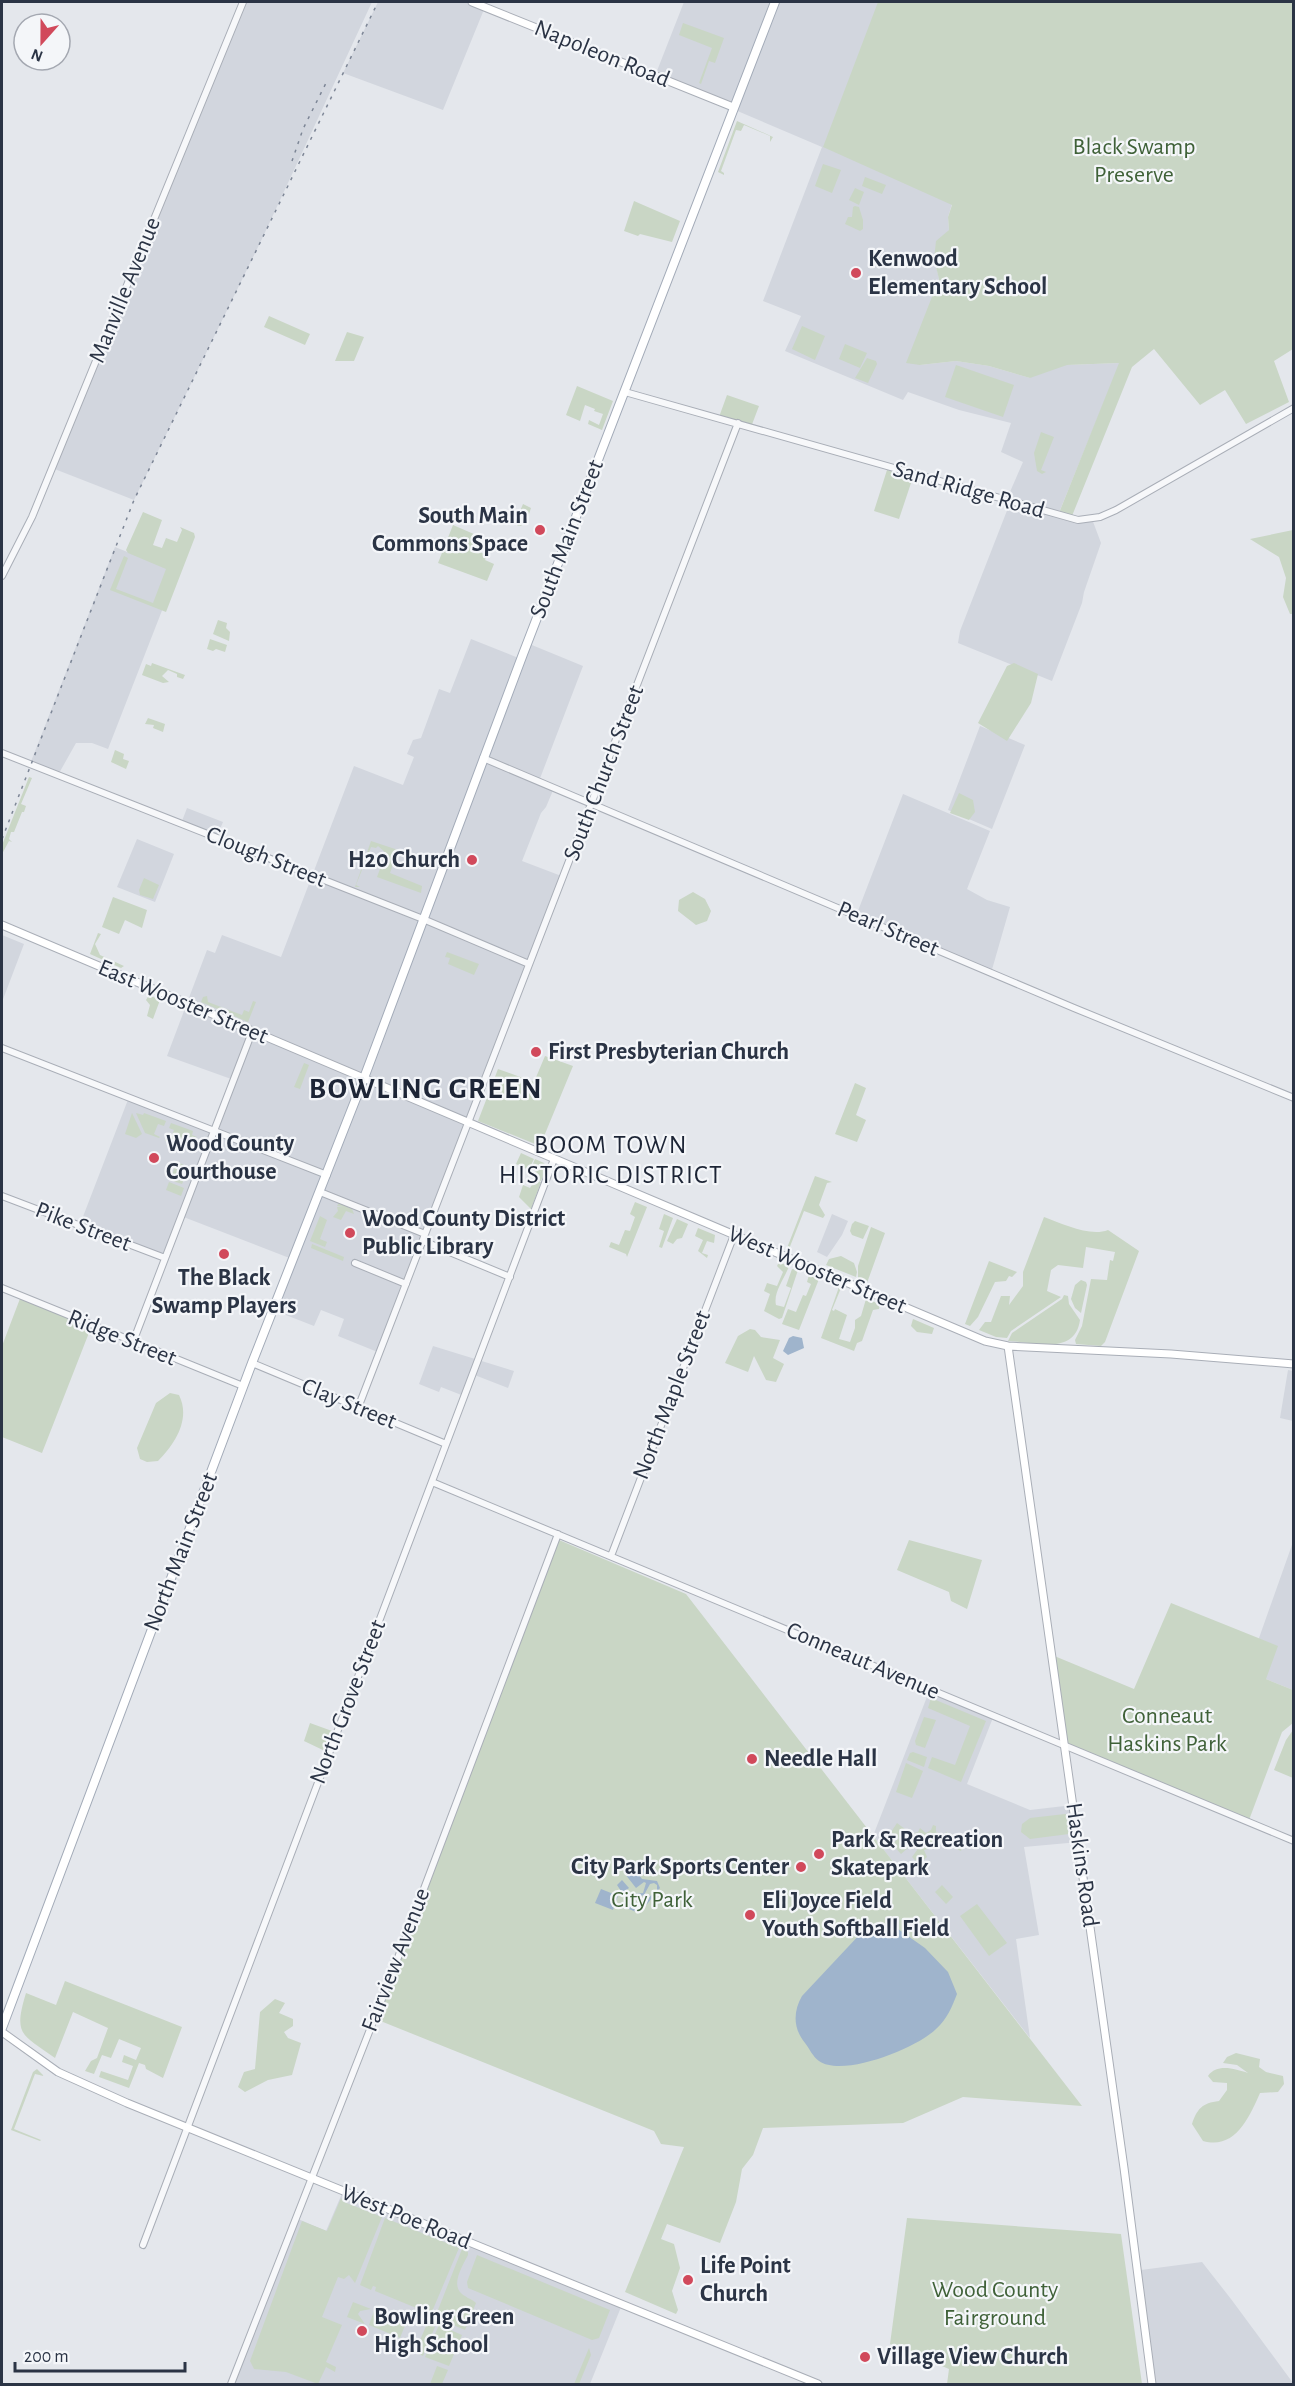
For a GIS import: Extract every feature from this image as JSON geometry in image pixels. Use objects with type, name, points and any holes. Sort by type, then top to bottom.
[{"type":"main road","name":"Napoleon Road","points":[[472,2],[733,107]]},
{"type":"main road","name":"South Main Street","points":[[364,1078],[483,758],[775,2]]},
{"type":"main road","name":"East Wooster Street","points":[[2,925],[364,1078]]},
{"type":"main road","name":"West Wooster Street","points":[[364,1078],[983,1340],[1008,1346],[1171,1354],[1293,1364]]},
{"type":"main road","name":"North Main Street","points":[[2,2030],[243,1386],[364,1078]]},
{"type":"main road","name":"Haskins Road","points":[[1008,1346],[1152,2385]]},
{"type":"main road","name":"West Poe Road","points":[[2,2030],[58,2072],[187,2128],[665,2320],[818,2385]]},
{"type":"street","name":"Manville Avenue","points":[[2,576],[32,517],[243,2]]},
{"type":"street","name":"Sand Ridge Road","points":[[625,392],[1069,518],[1087,520],[1116,510],[1293,408]]},
{"type":"street","name":"South Church Street","points":[[358,1408],[738,423]]},
{"type":"street","name":"Clough Street","points":[[2,753],[423,919],[529,964]]},
{"type":"street","name":"Pearl Street","points":[[483,758],[1293,1098]]},
{"type":"street","points":[[134,1342],[252,1032]]},
{"type":"street","points":[[2,1048],[327,1175]]},
{"type":"street","name":"North Grove Street","points":[[143,2245],[555,1159]]},
{"type":"street","points":[[320,1192],[425,1234]]},
{"type":"street","name":"Pike Street","points":[[2,1196],[165,1258]]},
{"type":"street","name":"North Maple Street","points":[[611,1556],[734,1235]]},
{"type":"street","points":[[423,1241],[510,1277]]},
{"type":"street","points":[[355,1263],[406,1284]]},
{"type":"street","name":"Ridge Street","points":[[2,1288],[243,1386]]},
{"type":"street","name":"Clay Street","points":[[252,1363],[446,1444]]},
{"type":"street","name":"Conneaut Avenue","points":[[432,1482],[1293,1841]]},
{"type":"street","name":"Fairview Avenue","points":[[231,2385],[558,1534]]},
{"type":"shaded area","points":[[243,2],[372,2],[261,241],[134,500],[52,468]]},
{"type":"shaded area","points":[[378,2],[472,2],[485,7],[443,110],[343,73]]},
{"type":"shaded area","points":[[684,2],[878,2],[952,204],[948,217],[949,230],[934,259],[939,278],[920,365],[956,361],[989,366],[1030,378],[1082,261],[1068,365],[1120,363],[1058,515],[1092,519],[1101,543],[1082,603],[1052,681],[958,643],[960,631],[1008,508],[1014,503],[1006,501],[1023,462],[1001,452],[1011,423],[959,410],[908,392],[903,400],[785,351],[801,316],[763,301],[822,147],[655,76]]},
{"type":"shaded area","points":[[115,547],[177,572],[108,749],[92,743],[76,743],[58,775],[30,764]]},
{"type":"shaded area","points":[[471,639],[521,659],[527,643],[583,666],[539,781],[554,788],[541,813],[522,861],[564,877],[380,1353],[338,1336],[344,1319],[321,1310],[314,1326],[273,1310],[292,1259],[181,1216],[165,1258],[79,1227],[129,1097],[213,1130],[234,1080],[167,1056],[207,950],[215,953],[222,935],[281,957],[354,766],[403,785],[414,757],[407,754],[413,740],[421,738],[439,689],[450,693]]},
{"type":"shaded area","points":[[980,726],[1025,745],[992,829],[948,810]]},
{"type":"shaded area","points":[[903,794],[990,831],[967,889],[987,900],[1010,907],[991,973],[856,916]]},
{"type":"shaded area","points":[[187,808],[223,822],[218,834],[182,821]]},
{"type":"shaded area","points":[[137,839],[174,854],[155,902],[117,887]]},
{"type":"shaded area","points":[[2,935],[24,944],[2,1002]]},
{"type":"shaded area","points":[[832,1214],[848,1221],[842,1235],[827,1257],[817,1252]]},
{"type":"shaded area","points":[[433,1346],[514,1371],[508,1388],[472,1374],[464,1396],[441,1387],[439,1392],[419,1384]]},
{"type":"shaded area","points":[[1288,1370],[1293,1371],[1293,1421],[1280,1418]]},
{"type":"shaded area","points":[[1293,1542],[1293,1690],[1266,1679],[1259,1638]]},
{"type":"shaded area","points":[[930,1689],[994,1715],[967,1784],[1030,1810],[1073,1805],[1079,1842],[1024,1847],[1039,1935],[1016,1939],[1030,2038],[873,1836]]},
{"type":"shaded area","points":[[343,2191],[621,2307],[590,2384],[231,2384],[296,2218],[326,2231]]},
{"type":"shaded area","points":[[1202,2262],[1293,2383],[1156,2384],[1141,2270]]},
{"type":"green space","name":"Black Swamp Preserve","points":[[878,2],[1293,2],[1293,349],[1274,361],[1289,402],[1246,424],[1225,390],[1200,405],[1154,349],[1132,367],[1072,516],[1059,513],[1119,363],[1067,365],[1030,378],[989,366],[956,361],[920,365],[906,363],[939,279],[934,259],[936,241],[949,230],[948,217],[952,205],[823,147]]},
{"type":"green space","points":[[683,23],[724,38],[715,63],[709,61],[701,84],[699,83],[712,48],[679,35]]},
{"type":"green space","points":[[737,121],[773,137],[770,142],[770,136],[744,125],[741,131],[736,130],[721,171],[724,175],[718,172]]},
{"type":"green space","points":[[823,164],[841,170],[832,193],[815,186]]},
{"type":"green space","points":[[865,177],[886,185],[882,194],[862,186]]},
{"type":"green space","points":[[855,188],[864,192],[859,205],[849,200]]},
{"type":"green space","points":[[634,201],[680,221],[672,242],[624,231]]},
{"type":"green space","points":[[855,206],[859,207],[863,220],[863,229],[860,231],[845,224],[848,217],[852,217]]},
{"type":"green space","points":[[269,316],[310,334],[305,345],[264,327]]},
{"type":"green space","points":[[802,326],[825,336],[815,360],[792,349]]},
{"type":"green space","points":[[347,332],[364,337],[354,361],[335,361]]},
{"type":"green space","points":[[845,344],[867,353],[860,368],[839,359]]},
{"type":"green space","points":[[867,358],[876,361],[877,364],[868,383],[855,378]]},
{"type":"green space","points":[[956,365],[1014,385],[1003,417],[945,397]]},
{"type":"green space","points":[[577,386],[613,401],[602,430],[588,424],[589,420],[599,425],[603,414],[594,411],[595,409],[585,405],[580,421],[566,415]]},
{"type":"green space","points":[[727,395],[759,406],[751,427],[719,417]]},
{"type":"green space","points":[[1041,432],[1054,437],[1041,470],[1046,472],[1042,474],[1037,471],[1034,453]]},
{"type":"green space","points":[[887,470],[911,477],[912,480],[899,519],[874,511]]},
{"type":"green space","points":[[523,504],[531,508],[528,517],[521,526],[518,526],[515,523]]},
{"type":"green space","points":[[143,512],[162,520],[153,545],[162,548],[166,538],[177,542],[182,530],[180,527],[194,533],[195,537],[166,612],[110,590],[124,556],[128,558],[116,589],[153,603],[166,569],[128,553],[126,550]]},
{"type":"green space","points":[[453,525],[483,538],[477,551],[487,555],[485,560],[494,564],[487,581],[438,563]]},
{"type":"green space","points":[[1294,530],[1293,614],[1290,614],[1283,597],[1286,578],[1279,557],[1250,539]]},
{"type":"green space","points":[[218,620],[227,623],[226,628],[230,632],[229,641],[213,634]]},
{"type":"green space","points":[[210,639],[227,645],[225,652],[207,649]]},
{"type":"green space","points":[[152,663],[185,675],[183,679],[168,670],[162,676],[169,682],[163,683],[142,675],[146,664],[151,666]]},
{"type":"green space","points":[[1014,663],[1038,674],[1031,703],[1007,741],[978,723],[1007,666]]},
{"type":"green space","points":[[148,718],[165,724],[163,732],[153,728],[154,725],[145,724]]},
{"type":"green space","points":[[115,750],[124,754],[123,759],[129,761],[126,769],[111,762]]},
{"type":"green space","points":[[29,777],[32,778],[21,804],[26,806],[24,812],[14,832],[11,832],[9,839],[12,842],[9,841],[2,854],[2,845]]},
{"type":"green space","points":[[959,793],[973,800],[975,812],[969,820],[950,813]]},
{"type":"green space","points":[[371,841],[398,850],[390,873],[422,886],[421,893],[377,877],[386,853],[378,846],[371,847],[356,885],[360,887],[355,887]]},
{"type":"green space","points":[[144,878],[159,885],[153,899],[140,895],[139,890]]},
{"type":"green space","points":[[693,892],[705,899],[711,911],[707,921],[696,925],[678,911],[679,900]]},
{"type":"green space","points":[[113,897],[147,910],[142,928],[125,920],[119,934],[102,927]]},
{"type":"green space","points":[[98,933],[101,934],[95,944],[100,955],[124,966],[121,968],[90,954]]},
{"type":"green space","points":[[447,952],[479,964],[474,975],[448,964],[450,958],[445,957]]},
{"type":"green space","points":[[149,995],[160,1000],[153,1019],[147,1016],[150,1005],[146,1000]]},
{"type":"green space","points":[[207,996],[208,1002],[242,1015],[244,1010],[249,1012],[253,1001],[256,1002],[248,1022],[201,1002],[203,997]]},
{"type":"green space","points":[[545,1056],[573,1066],[540,1146],[478,1121],[498,1069],[534,1082]]},
{"type":"green space","points":[[304,1063],[309,1065],[300,1089],[294,1087]]},
{"type":"green space","points":[[855,1083],[866,1088],[856,1115],[866,1120],[857,1142],[835,1134]]},
{"type":"green space","points":[[132,1113],[142,1134],[136,1138],[125,1134]]},
{"type":"green space","points":[[136,1113],[143,1115],[144,1113],[166,1121],[164,1126],[158,1124],[154,1134],[159,1138],[145,1133]]},
{"type":"green space","points":[[171,1123],[193,1131],[192,1135],[197,1137],[180,1145],[165,1141],[165,1139],[170,1140],[174,1130],[169,1128]]},
{"type":"green space","points":[[521,1153],[534,1159],[527,1169],[516,1164]]},
{"type":"green space","points":[[535,1159],[547,1167],[541,1181],[534,1178],[536,1170],[532,1166]]},
{"type":"green space","points":[[177,1162],[189,1167],[182,1184],[170,1180]]},
{"type":"green space","points":[[815,1176],[832,1182],[827,1183],[819,1205],[825,1215],[823,1218],[804,1211],[789,1249],[787,1248]]},
{"type":"green space","points":[[535,1180],[541,1182],[531,1209],[519,1197],[523,1185],[530,1188]]},
{"type":"green space","points":[[169,1182],[184,1188],[181,1196],[166,1190]]},
{"type":"green space","points":[[635,1202],[647,1207],[627,1257],[626,1254],[609,1247],[611,1242],[619,1245],[625,1230],[630,1231],[635,1217],[630,1214]]},
{"type":"green space","points":[[339,1203],[352,1209],[354,1214],[346,1211],[341,1220],[333,1217],[338,1211],[337,1207],[343,1207],[337,1206]]},
{"type":"green space","points":[[664,1214],[673,1218],[662,1248],[659,1247],[664,1231],[659,1229]]},
{"type":"green space","points":[[320,1216],[327,1220],[320,1239],[327,1242],[325,1247],[310,1241]]},
{"type":"green space","points":[[1044,1217],[1085,1231],[1108,1230],[1139,1251],[1105,1342],[1101,1346],[1076,1344],[1075,1340],[1082,1326],[1091,1279],[1107,1280],[1110,1260],[1113,1261],[1115,1252],[1086,1247],[1083,1268],[1058,1265],[1051,1270],[1047,1291],[1061,1297],[1011,1331],[1007,1338],[996,1337],[979,1330],[985,1322],[991,1322],[1001,1296],[1010,1296],[1009,1305],[1023,1286],[1023,1272]]},
{"type":"green space","points":[[677,1219],[688,1224],[682,1238],[677,1239],[673,1244],[667,1241]]},
{"type":"green space","points":[[855,1221],[869,1226],[863,1239],[852,1235],[850,1231]]},
{"type":"green space","points":[[871,1227],[885,1233],[867,1283],[858,1279],[858,1266]]},
{"type":"green space","points":[[698,1228],[715,1235],[714,1243],[707,1241],[702,1253],[708,1255],[707,1258],[698,1251],[703,1240],[695,1236]]},
{"type":"green space","points":[[312,1244],[344,1257],[343,1261],[311,1248]]},
{"type":"green space","points":[[841,1256],[854,1263],[856,1277],[826,1265],[829,1259]]},
{"type":"green space","points":[[989,1261],[1017,1272],[1012,1277],[1009,1276],[1006,1281],[995,1282],[978,1317],[970,1326],[965,1324]]},
{"type":"green space","points":[[779,1262],[789,1266],[778,1290],[776,1305],[784,1307],[791,1288],[786,1286],[792,1269],[798,1270],[782,1318],[779,1319],[764,1311],[770,1294],[764,1291],[767,1283],[777,1286],[783,1272],[777,1266]]},
{"type":"green space","points":[[809,1275],[819,1279],[799,1330],[782,1324],[788,1309],[796,1312],[803,1295],[806,1296],[811,1284],[807,1282]]},
{"type":"green space","points":[[1081,1280],[1087,1285],[1081,1313],[1075,1308],[1071,1299],[1075,1285]]},
{"type":"green space","points":[[839,1287],[841,1288],[832,1310],[835,1309],[847,1315],[839,1339],[850,1342],[855,1320],[861,1316],[866,1299],[880,1304],[879,1309],[873,1310],[862,1341],[857,1343],[854,1351],[821,1338]]},
{"type":"green space","points":[[1064,1295],[1068,1296],[1069,1304],[1080,1320],[1077,1331],[1070,1339],[1052,1344],[1008,1341],[1012,1333],[1062,1299]]},
{"type":"green space","points":[[21,1296],[92,1325],[42,1453],[2,1437],[2,1346]]},
{"type":"green space","points":[[913,1319],[934,1328],[932,1334],[917,1332],[911,1326]]},
{"type":"green space","points":[[750,1329],[755,1330],[761,1337],[780,1340],[773,1358],[784,1364],[776,1382],[766,1380],[754,1356],[748,1372],[725,1363],[738,1336]]},
{"type":"green space","points":[[170,1393],[179,1395],[182,1404],[182,1422],[179,1431],[170,1447],[158,1461],[147,1462],[140,1459],[137,1448],[156,1403]]},
{"type":"green space","name":"City Park","points":[[559,1540],[686,1594],[1082,2106],[963,2097],[903,2123],[763,2128],[753,2155],[742,2169],[736,2202],[720,2243],[667,2224],[661,2239],[674,2244],[680,2268],[672,2291],[678,2310],[676,2314],[625,2292],[684,2147],[661,2144],[654,2131],[378,2020]]},
{"type":"green space","points":[[909,1540],[982,1560],[967,1609],[951,1601],[949,1592],[897,1570]]},
{"type":"green space","name":"Conneaut Haskins Park","points":[[1171,1603],[1278,1646],[1266,1679],[1293,1690],[1293,1723],[1282,1732],[1249,1820],[1199,1798],[1197,1801],[1065,1745],[1052,1655],[1134,1689]]},
{"type":"green space","points":[[931,1698],[986,1721],[961,1782],[928,1768],[932,1757],[955,1765],[970,1726],[928,1708]]},
{"type":"green space","points":[[924,1717],[936,1720],[925,1748],[916,1745],[915,1741]]},
{"type":"green space","points":[[310,1723],[332,1731],[325,1751],[304,1741]]},
{"type":"green space","points":[[1293,1730],[1293,1778],[1274,1770],[1286,1740]]},
{"type":"green space","points":[[913,1752],[927,1757],[924,1767],[907,1760]]},
{"type":"green space","points":[[906,1763],[923,1771],[912,1798],[896,1792]]},
{"type":"green space","points":[[1071,1815],[1073,1831],[1069,1834],[1030,1839],[1021,1832],[1022,1824],[1030,1818]]},
{"type":"green space","points":[[897,1823],[905,1829],[902,1839],[909,1847],[901,1854],[892,1844],[899,1838],[891,1832]]},
{"type":"green space","points":[[933,1825],[936,1826],[936,1832],[942,1834],[937,1847],[924,1850],[927,1857],[919,1864],[912,1857],[920,1846],[911,1839],[911,1834],[918,1832],[920,1828],[926,1833]]},
{"type":"green space","points":[[946,1832],[965,1839],[961,1851],[942,1843]]},
{"type":"green space","points":[[942,1885],[953,1897],[946,1904],[935,1892]]},
{"type":"green space","points":[[977,1904],[1007,1943],[989,1956],[960,1916]]},
{"type":"green space","points":[[65,1981],[182,2027],[163,2078],[139,2063],[129,2088],[99,2077],[101,2071],[128,2080],[133,2066],[122,2062],[124,2055],[136,2060],[141,2048],[119,2039],[111,2058],[102,2055],[94,2074],[85,2071],[91,2061],[97,2058],[108,2028],[73,2012],[55,2058],[28,2038],[23,2033],[20,2018],[26,1993],[56,2005]]},
{"type":"green space","points":[[275,1999],[285,2003],[279,2013],[293,2019],[293,2026],[284,2032],[288,2038],[301,2043],[292,2075],[268,2080],[245,2092],[238,2087],[244,2072],[255,2069],[260,2012]]},
{"type":"green space","points":[[1236,2053],[1260,2059],[1259,2067],[1266,2072],[1283,2076],[1284,2084],[1278,2092],[1260,2093],[1246,2122],[1232,2136],[1214,2143],[1203,2141],[1192,2124],[1196,2114],[1204,2105],[1219,2101],[1227,2090],[1227,2083],[1213,2082],[1208,2076],[1221,2068],[1248,2073],[1237,2065],[1223,2063],[1227,2057]]},
{"type":"green space","points":[[37,2069],[44,2076],[35,2074],[14,2129],[40,2141],[11,2130],[33,2072]]},
{"type":"green space","points":[[341,2198],[344,2202],[382,2217],[355,2283],[349,2275],[344,2279],[338,2277],[322,2317],[342,2325],[326,2362],[336,2367],[335,2372],[326,2367],[318,2384],[286,2372],[254,2369],[250,2361],[302,2221],[327,2231]]},
{"type":"green space","points":[[385,2218],[459,2248],[431,2314],[375,2291],[376,2287],[373,2286],[371,2290],[360,2285]]},
{"type":"green space","name":"Wood County Fairground","points":[[907,2218],[1121,2234],[1142,2384],[947,2384],[949,2369],[890,2344]]},
{"type":"green space","points":[[462,2249],[468,2252],[468,2255],[459,2274],[458,2288],[462,2294],[476,2303],[465,2330],[441,2320],[436,2315]]},
{"type":"green space","points":[[477,2255],[610,2310],[599,2338],[592,2340],[468,2288],[467,2282]]},
{"type":"green space","points":[[353,2302],[371,2309],[360,2311],[358,2314],[365,2324],[347,2317]]},
{"type":"green space","points":[[374,2311],[406,2323],[400,2338],[369,2325]]},
{"type":"green space","points":[[427,2324],[435,2327],[423,2356],[415,2352]]},
{"type":"green space","points":[[439,2325],[462,2335],[449,2366],[425,2357]]},
{"type":"green space","points":[[589,2348],[591,2355],[579,2384],[574,2384]]},
{"type":"green space","points":[[437,2366],[448,2370],[442,2384],[430,2384]]},
{"type":"water","points":[[793,1336],[802,1338],[804,1348],[788,1355],[783,1351],[789,1338]]},
{"type":"water","points":[[628,1862],[640,1863],[649,1870],[640,1876],[642,1879],[657,1881],[660,1888],[643,1909],[636,1912],[629,1909],[627,1901],[634,1894],[643,1893],[646,1883],[636,1888],[625,1874],[629,1869]],"holes":[[[650,1884],[657,1885],[657,1890],[640,1908],[637,1910],[631,1908],[631,1900],[644,1895]]]},
{"type":"water","points":[[622,1880],[629,1888],[618,1896],[613,1910],[595,1903],[601,1889],[616,1895],[621,1891],[617,1885]]},
{"type":"water","points":[[880,1927],[898,1929],[925,1948],[948,1972],[957,1994],[953,2004],[940,2025],[927,2037],[897,2052],[845,2066],[830,2065],[819,2061],[798,2032],[796,2014],[799,2002],[862,1932]]},
{"type":"railway","points":[[2,839],[134,500],[378,2]]},
{"type":"railway","points":[[292,161],[303,129],[328,79]]},
{"type":"place","name":"Kenwood Elementary School","points":[[856,273]]},
{"type":"place","name":"South Main Commons Space","points":[[540,530]]},
{"type":"place","name":"H20 Church","points":[[472,860]]},
{"type":"place","name":"First Presbyterian Church","points":[[536,1052]]},
{"type":"place","name":"Wood County Courthouse","points":[[154,1158]]},
{"type":"place","name":"Wood County District Public Library","points":[[350,1233]]},
{"type":"place","name":"The Black Swamp Players","points":[[224,1254]]},
{"type":"place","name":"Needle Hall","points":[[752,1759]]},
{"type":"place","name":"Park & Recreation Skatepark","points":[[819,1854]]},
{"type":"place","name":"City Park Sports Center","points":[[801,1867]]},
{"type":"place","name":"Eli Joyce Field Youth Softball Field","points":[[750,1915]]},
{"type":"place","name":"Life Point Church","points":[[688,2280]]},
{"type":"place","name":"Bowling Green High School","points":[[362,2331]]},
{"type":"place","name":"Village View Church","points":[[865,2357]]},
{"type":"district","name":"BOWLING GREEN","points":[[426,1089]]},
{"type":"district","name":"BOOM TOWN HISTORIC DISTRICT","points":[[611,1160]]}]
